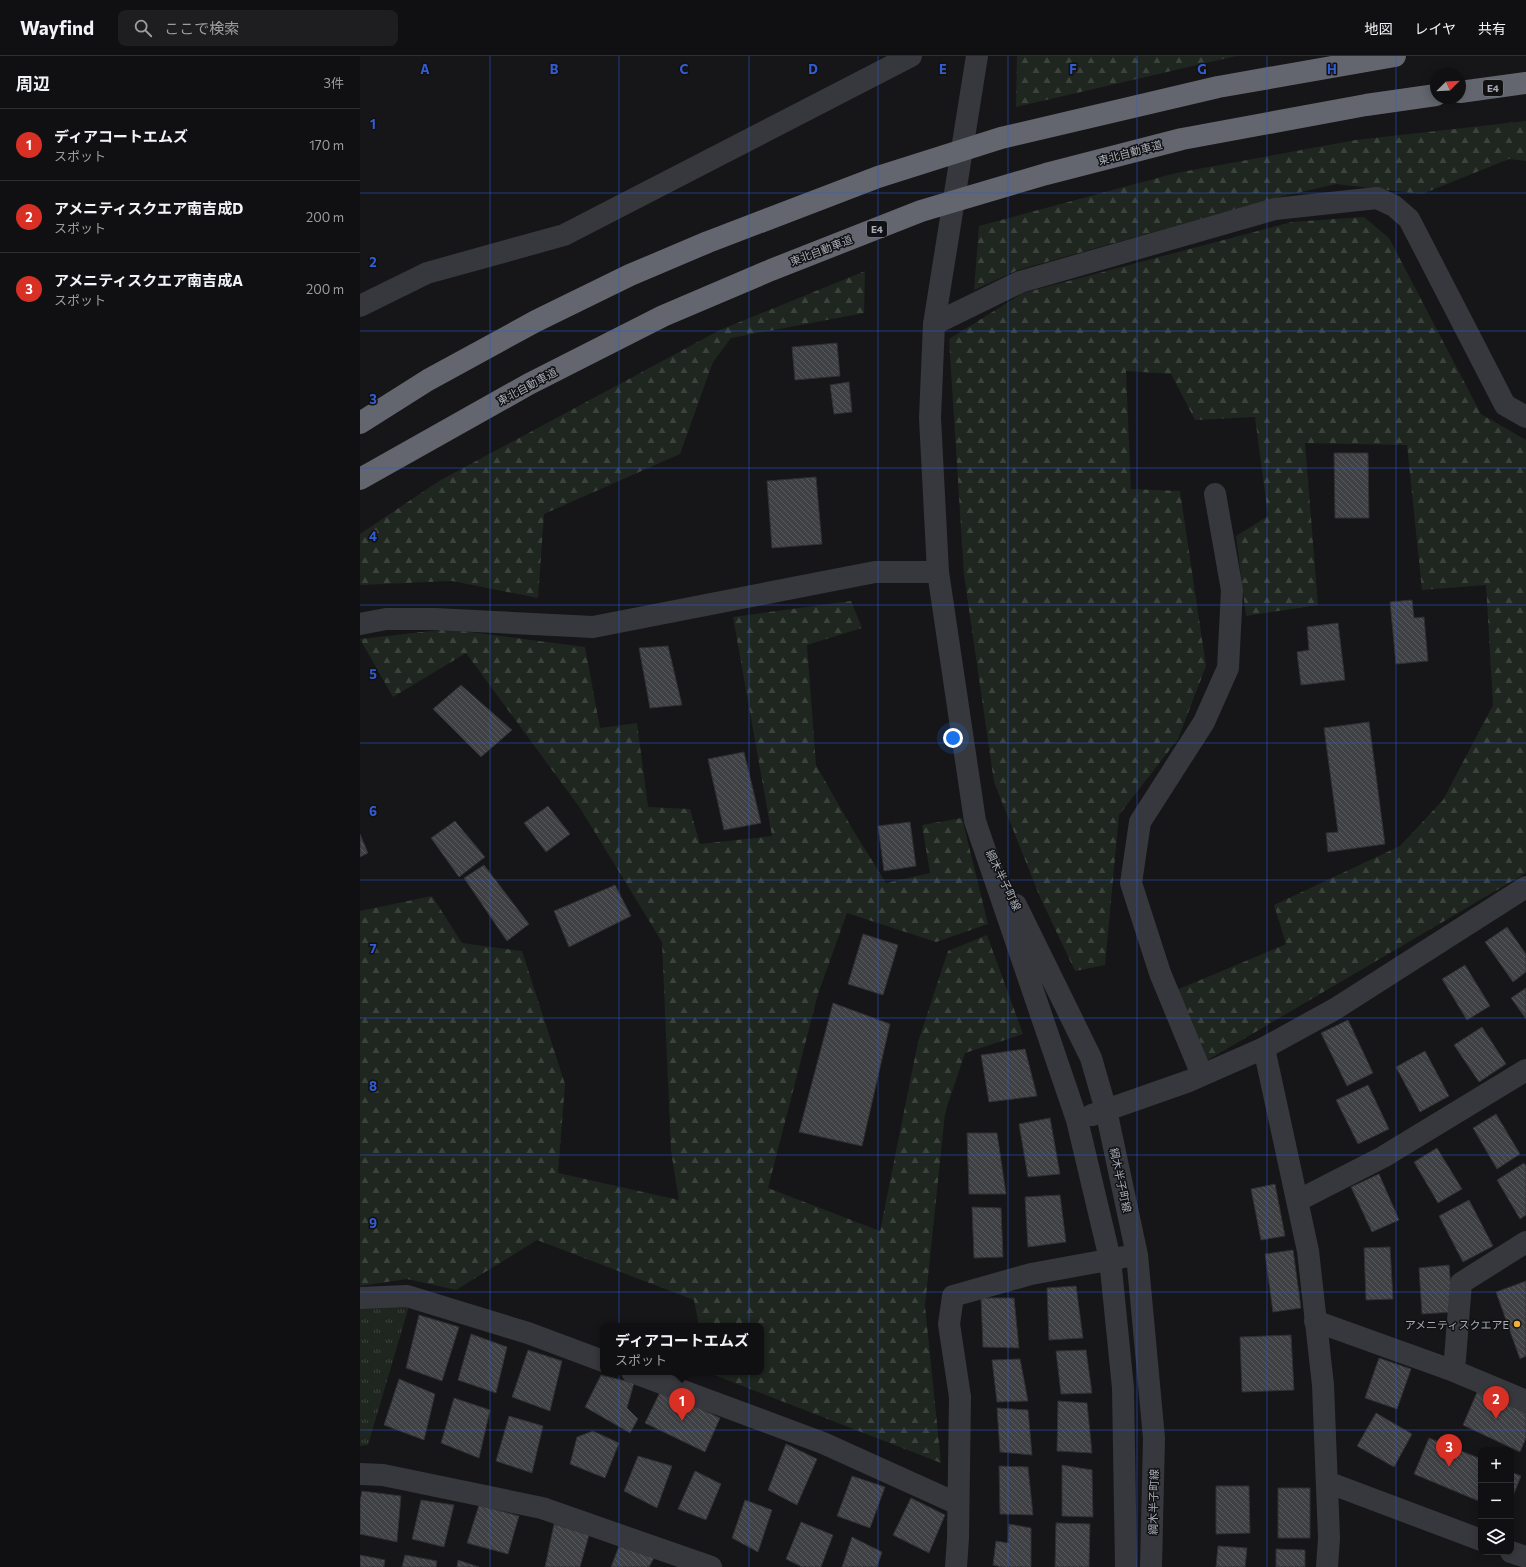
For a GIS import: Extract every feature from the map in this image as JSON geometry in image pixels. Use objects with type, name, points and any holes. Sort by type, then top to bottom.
[{"type":"highway","points":[[360,422],[428,380],[536,321],[630,275],[708,242],[878,178],[1001,138],[1211,88],[1395,56]]},
{"type":"highway","name":"E4","points":[[1466,91],[1526,83]]},
{"type":"highway","name":"東北自動車道","points":[[360,479],[529,384],[663,316],[771,270],[922,211],[1046,174],[1182,139],[1366,105],[1430,97]]},
{"type":"street","points":[[360,306],[427,273],[564,236],[911,56]]},
{"type":"street","points":[[976,59],[934,324],[930,418],[938,572],[975,821],[1077,1120],[1110,1259],[1123,1388],[1126,1567]]},
{"type":"street","points":[[934,324],[1020,282],[1275,210],[1377,198],[1394,206],[1409,219],[1505,405],[1526,418]]},
{"type":"street","points":[[1202,1075],[1160,973],[1131,883],[1140,822],[1204,722],[1228,668],[1232,590],[1215,494]]},
{"type":"street","points":[[360,624],[386,619],[435,619],[593,627],[875,572],[938,572]]},
{"type":"street","name":"綱木半子町線","points":[[975,821],[1091,1058],[1106,1110],[1137,1255],[1154,1438],[1152,1567]]},
{"type":"street","points":[[1077,1120],[1202,1075],[1264,1048],[1335,1009],[1526,887]]},
{"type":"street","points":[[1264,1048],[1308,1251],[1323,1385],[1329,1538],[1327,1567]]},
{"type":"street","points":[[1297,1201],[1383,1157],[1526,1070]]},
{"type":"street","points":[[1454,1371],[1461,1283],[1526,1242]]},
{"type":"street","points":[[956,1567],[958,1538],[960,1397],[949,1324],[953,1296],[1031,1274],[1137,1255]]},
{"type":"street","points":[[360,1298],[407,1296],[528,1333],[600,1360]]},
{"type":"street","points":[[1315,1321],[1454,1371],[1526,1401]]},
{"type":"street","points":[[640,1375],[823,1443],[958,1504]]},
{"type":"street","points":[[360,1474],[383,1475],[542,1508],[711,1567]]},
{"type":"street","points":[[1327,1482],[1478,1539]]},
{"type":"street","points":[[1514,1553],[1526,1557]]},
{"type":"green space","points":[[1017,56],[1236,56],[1016,107]]},
{"type":"green space","points":[[1526,121],[1526,161],[1509,159],[1422,194],[1336,184],[1279,197],[1018,270],[974,290],[979,226],[1176,173],[1356,140]]},
{"type":"green space","points":[[1364,217],[1389,238],[1481,414],[1526,440],[1526,873],[1206,1061],[1174,991],[1286,944],[1274,905],[1400,846],[1443,800],[1493,705],[1486,585],[1422,590],[1407,445],[1305,443],[1318,605],[1246,616],[1236,536],[1268,516],[1255,417],[1195,420],[1171,374],[1126,371],[1131,489],[1180,491],[1206,666],[1178,739],[1119,815],[1105,965],[1075,971],[1040,897],[994,782],[964,575],[949,339],[1023,293],[1292,222]]},
{"type":"green space","points":[[865,271],[864,313],[731,338],[713,362],[680,454],[544,514],[538,598],[452,581],[360,585],[360,534],[439,481],[720,330]]},
{"type":"green space","points":[[851,601],[862,628],[807,645],[816,765],[853,830],[886,883],[930,873],[922,825],[962,818],[988,924],[936,942],[847,913],[818,994],[768,1188],[880,1231],[918,1042],[948,951],[987,935],[1023,1034],[965,1053],[945,1113],[925,1306],[941,1463],[714,1375],[764,1375],[764,1323],[698,1323],[694,1300],[537,1240],[456,1290],[407,1279],[360,1286],[360,911],[432,896],[462,943],[522,951],[565,1084],[558,1173],[679,1200],[671,1151],[662,942],[580,808],[466,653],[393,697],[360,639],[448,629],[585,647],[600,728],[637,723],[648,807],[690,809],[700,844],[772,836],[733,617]]},
{"type":"green space","points":[[360,1306],[409,1306],[368,1445],[360,1446]]},
{"type":"building","points":[[837,343],[840,376],[795,380],[792,347]]},
{"type":"building","points":[[849,382],[852,412],[834,414],[830,385]]},
{"type":"building","points":[[1334,453],[1368,453],[1369,518],[1335,518]]},
{"type":"building","points":[[816,477],[822,544],[772,548],[767,481]]},
{"type":"building","points":[[1412,600],[1414,618],[1424,617],[1428,661],[1396,664],[1390,602]]},
{"type":"building","points":[[1338,623],[1345,680],[1301,685],[1297,652],[1309,650],[1307,627]]},
{"type":"building","points":[[668,646],[682,705],[650,708],[639,648]]},
{"type":"building","points":[[461,685],[512,730],[481,757],[433,709]]},
{"type":"building","points":[[1369,722],[1385,844],[1328,852],[1326,833],[1338,832],[1324,728]]},
{"type":"building","points":[[744,752],[761,823],[724,830],[708,759]]},
{"type":"building","points":[[548,806],[570,834],[546,852],[524,823]]},
{"type":"building","points":[[455,821],[485,857],[459,877],[431,838]]},
{"type":"building","points":[[910,822],[916,866],[884,871],[878,826]]},
{"type":"building","points":[[360,834],[368,853],[360,857]]},
{"type":"building","points":[[484,865],[529,924],[507,941],[464,878]]},
{"type":"building","points":[[615,885],[631,916],[569,947],[554,911]]},
{"type":"building","points":[[1507,927],[1526,954],[1526,972],[1513,982],[1485,942]]},
{"type":"building","points":[[863,934],[898,945],[883,995],[848,984]]},
{"type":"building","points":[[1465,965],[1490,1006],[1467,1020],[1442,979]]},
{"type":"building","points":[[1526,988],[1526,1019],[1511,998]]},
{"type":"building","points":[[833,1003],[890,1024],[862,1146],[799,1132]]},
{"type":"building","points":[[1348,1020],[1373,1073],[1347,1086],[1321,1033]]},
{"type":"building","points":[[1482,1027],[1506,1064],[1479,1082],[1454,1045]]},
{"type":"building","points":[[1025,1049],[1037,1096],[989,1102],[981,1055]]},
{"type":"building","points":[[1425,1051],[1449,1096],[1420,1112],[1396,1067]]},
{"type":"building","points":[[1368,1085],[1389,1129],[1358,1144],[1336,1100]]},
{"type":"building","points":[[1496,1114],[1520,1154],[1497,1169],[1473,1128]]},
{"type":"building","points":[[1050,1118],[1060,1174],[1028,1177],[1019,1124]]},
{"type":"building","points":[[967,1133],[997,1133],[1006,1194],[969,1194]]},
{"type":"building","points":[[1437,1148],[1462,1189],[1438,1203],[1414,1162]]},
{"type":"building","points":[[1524,1163],[1526,1166],[1526,1215],[1520,1219],[1497,1180]]},
{"type":"building","points":[[1379,1174],[1399,1220],[1372,1232],[1351,1187]]},
{"type":"building","points":[[1275,1184],[1285,1236],[1261,1240],[1251,1189]]},
{"type":"building","points":[[1060,1195],[1066,1242],[1028,1247],[1025,1197]]},
{"type":"building","points":[[1469,1200],[1493,1246],[1463,1262],[1439,1216]]},
{"type":"building","points":[[972,1207],[1001,1208],[1003,1257],[974,1258]]},
{"type":"building","points":[[1390,1247],[1393,1299],[1366,1300],[1364,1248]]},
{"type":"building","points":[[1293,1250],[1301,1308],[1273,1312],[1265,1254]]},
{"type":"building","points":[[1449,1265],[1453,1312],[1422,1314],[1419,1268]]},
{"type":"building","name":"アメニティスクエアE","points":[[1526,1281],[1526,1356],[1520,1359],[1496,1292]]},
{"type":"building","points":[[1076,1286],[1083,1338],[1049,1340],[1047,1288]]},
{"type":"building","points":[[981,1298],[1014,1298],[1019,1348],[983,1347]]},
{"type":"building","points":[[419,1315],[459,1327],[442,1381],[406,1368]]},
{"type":"building","points":[[471,1334],[507,1347],[496,1393],[458,1380]]},
{"type":"building","points":[[1291,1335],[1294,1390],[1242,1392],[1240,1337]]},
{"type":"building","points":[[528,1350],[562,1361],[550,1411],[512,1397]]},
{"type":"building","points":[[1086,1350],[1092,1393],[1061,1394],[1056,1351]]},
{"type":"building","points":[[1379,1358],[1411,1369],[1397,1409],[1365,1398]]},
{"type":"building","points":[[1020,1359],[1028,1401],[997,1402],[992,1360]]},
{"type":"building","points":[[601,1375],[634,1383],[627,1408],[638,1419],[630,1433],[585,1407]]},
{"type":"building","points":[[399,1379],[435,1394],[424,1440],[384,1425]]},
{"type":"building","points":[[661,1390],[720,1418],[705,1452],[645,1423]]},
{"type":"building","points":[[1478,1390],[1526,1413],[1526,1438],[1520,1452],[1514,1449],[1514,1447],[1509,1447],[1463,1425]]},
{"type":"building","points":[[454,1398],[490,1410],[479,1458],[441,1443]]},
{"type":"building","points":[[1058,1401],[1087,1403],[1092,1453],[1057,1451]]},
{"type":"building","points":[[997,1408],[1028,1410],[1032,1455],[1000,1452]]},
{"type":"building","points":[[1376,1413],[1412,1434],[1394,1467],[1357,1446]]},
{"type":"building","points":[[509,1416],[543,1426],[532,1473],[496,1461]]},
{"type":"building","points":[[593,1431],[619,1443],[605,1478],[570,1464],[577,1437]]},
{"type":"building","points":[[1429,1438],[1478,1458],[1478,1501],[1414,1474]]},
{"type":"building","points":[[786,1444],[817,1459],[797,1505],[768,1490]]},
{"type":"building","points":[[638,1456],[672,1466],[657,1508],[624,1491]]},
{"type":"building","points":[[1062,1465],[1092,1470],[1093,1517],[1062,1516]]},
{"type":"building","points":[[999,1466],[1028,1467],[1033,1515],[1000,1514]]},
{"type":"building","points":[[695,1471],[721,1484],[706,1520],[678,1509]]},
{"type":"building","points":[[1514,1473],[1521,1476],[1514,1494]]},
{"type":"building","points":[[852,1476],[885,1487],[870,1528],[837,1516]]},
{"type":"building","points":[[1216,1486],[1249,1486],[1250,1533],[1216,1534]]},
{"type":"building","points":[[1278,1488],[1310,1488],[1310,1538],[1278,1538]]},
{"type":"building","points":[[362,1491],[401,1496],[397,1542],[360,1534],[360,1501]]},
{"type":"building","points":[[911,1498],[945,1515],[929,1553],[893,1535]]},
{"type":"building","points":[[421,1500],[454,1505],[444,1547],[412,1539]]},
{"type":"building","points":[[745,1500],[772,1510],[758,1552],[732,1538]]},
{"type":"building","points":[[479,1505],[519,1516],[508,1554],[467,1543]]},
{"type":"building","points":[[801,1522],[833,1535],[821,1567],[802,1567],[786,1559]]},
{"type":"building","points":[[1056,1523],[1090,1524],[1089,1567],[1055,1567]]},
{"type":"building","points":[[554,1524],[589,1535],[580,1567],[545,1567]]},
{"type":"building","points":[[1009,1524],[1031,1528],[1031,1567],[1002,1567],[993,1565],[996,1541],[1008,1543]]},
{"type":"building","points":[[852,1537],[882,1552],[877,1567],[842,1567]]},
{"type":"building","points":[[619,1546],[654,1558],[649,1567],[611,1567]]},
{"type":"building","points":[[1218,1546],[1247,1548],[1245,1567],[1216,1567]]},
{"type":"building","points":[[1276,1549],[1305,1550],[1305,1567],[1276,1567]]},
{"type":"building","points":[[360,1555],[385,1560],[384,1567],[360,1567]]},
{"type":"building","points":[[405,1555],[437,1561],[436,1567],[402,1567]]},
{"type":"building","points":[[458,1560],[479,1567],[457,1567]]},
{"type":"place","name":"アメニティスクエアE","points":[[1517,1324]]},
{"type":"place","name":"アメニティスクエア南吉成D","points":[[1496,1419]]},
{"type":"place","name":"ディアコートエムズ","points":[[682,1421]]},
{"type":"place","name":"アメニティスクエア南吉成A","points":[[1449,1467]]}]
